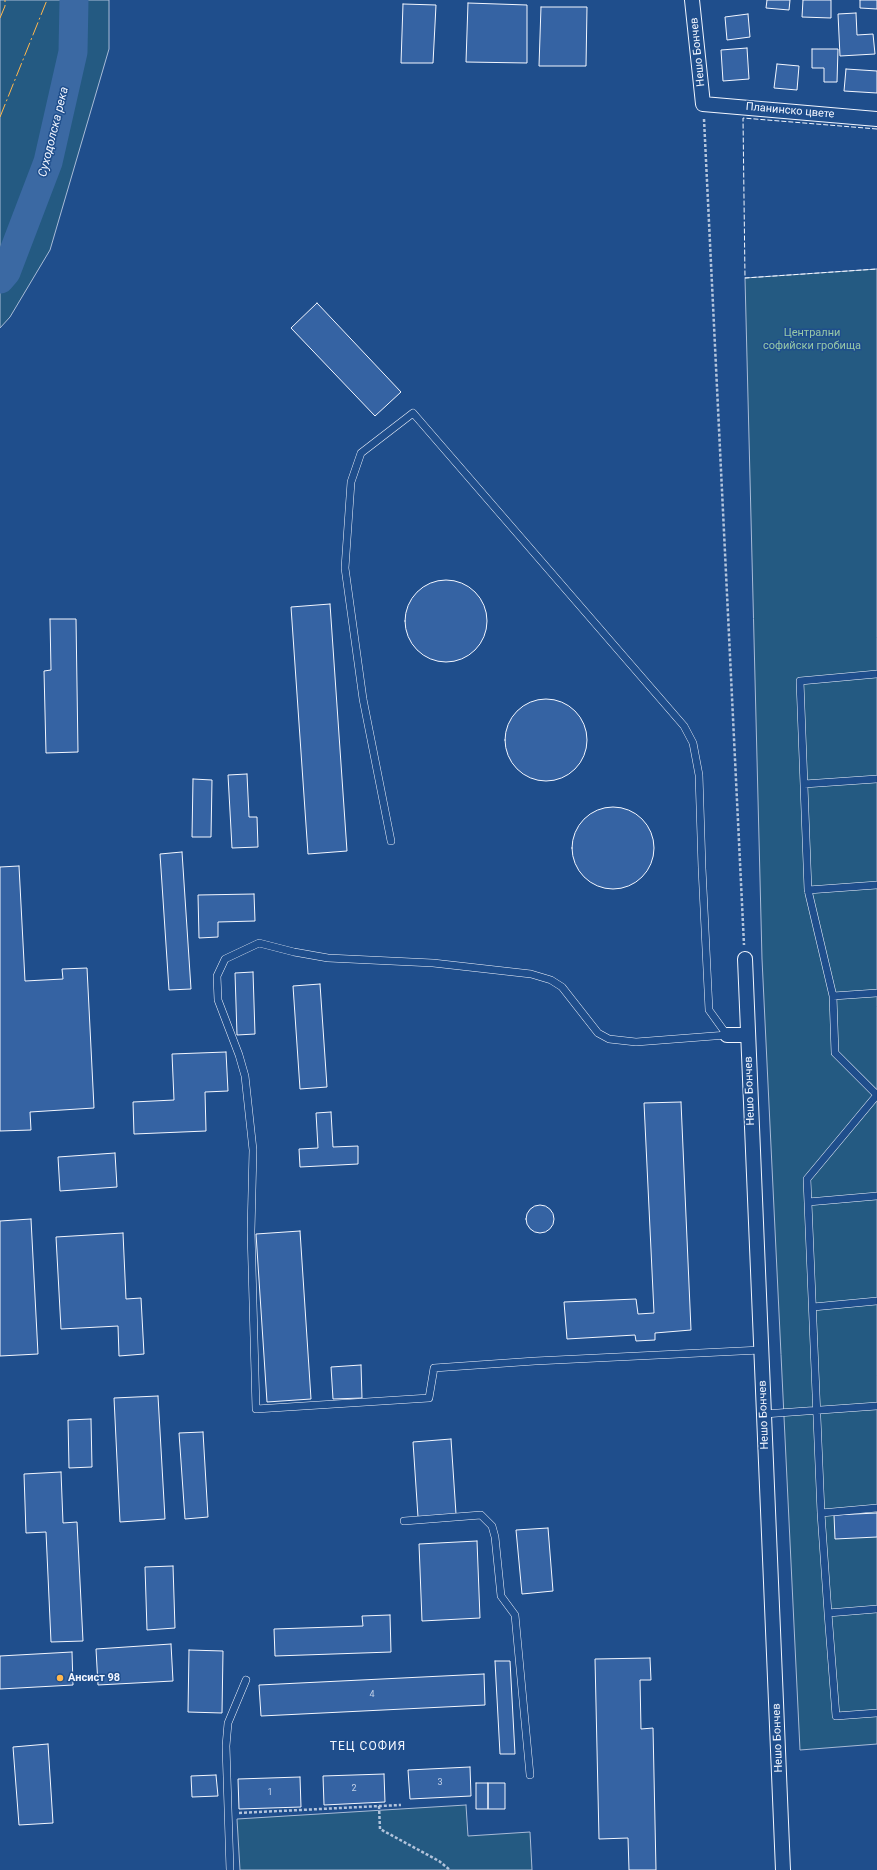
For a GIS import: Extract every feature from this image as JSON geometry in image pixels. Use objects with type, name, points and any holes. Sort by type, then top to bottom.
[{"type":"street","name":"Нешо Бончев","points":[[692,0],[703,104]]},
{"type":"street","name":"Планинско цвете","points":[[703,104],[877,119]]},
{"type":"street","name":"Нешо Бончев","points":[[745,959],[783,1870]]},
{"type":"street","points":[[727,1035],[748,1035]]},
{"type":"lane","points":[[391,841],[363,699],[345,568],[351,482],[361,453],[413,414],[684,726],[693,743],[699,775],[709,1010],[727,1035]]},
{"type":"lane","points":[[877,674],[800,681],[808,890],[833,996],[835,1053],[877,1095],[807,1179],[821,1513],[836,1716],[877,1713]]},
{"type":"lane","points":[[804,784],[877,779]]},
{"type":"lane","points":[[808,890],[877,885]]},
{"type":"lane","points":[[727,1035],[636,1042],[609,1039],[598,1033],[562,987],[551,980],[531,974],[433,962],[328,958],[294,952],[259,942],[225,960],[217,976],[218,1000],[239,1055],[245,1076],[253,1150],[251,1231],[256,1409],[430,1398],[434,1368],[535,1361],[761,1350]]},
{"type":"lane","points":[[833,996],[877,993]]},
{"type":"lane","points":[[808,1202],[877,1196]]},
{"type":"lane","points":[[813,1307],[877,1301]]},
{"type":"lane","points":[[764,1414],[877,1406]]},
{"type":"lane","points":[[821,1513],[877,1508]]},
{"type":"lane","points":[[404,1521],[481,1515],[492,1526],[495,1537],[501,1596],[516,1616],[530,1775]]},
{"type":"lane","points":[[828,1613],[877,1609]]},
{"type":"lane","points":[[230,1870],[226,1746],[228,1722],[246,1680]]},
{"type":"path","points":[[703,104],[745,959]]},
{"type":"path","points":[[228,1814],[400,1805]]},
{"type":"path","points":[[379,1806],[380,1829],[439,1861],[450,1870]]},
{"type":"green space","points":[[0,0],[109,0],[109,49],[50,250],[10,317],[0,328]]},
{"type":"green space","name":"Централни софийски гробища","points":[[877,269],[877,1744],[800,1750],[762,959],[745,278]]},
{"type":"green space","points":[[466,1805],[468,1836],[530,1832],[532,1870],[240,1870],[237,1819]]},
{"type":"building","points":[[767,0],[790,0],[789,10],[766,8]]},
{"type":"building","points":[[803,0],[831,0],[831,18],[802,17]]},
{"type":"building","points":[[860,0],[877,0],[877,9],[860,8]]},
{"type":"building","points":[[468,3],[527,5],[527,63],[466,62]]},
{"type":"building","points":[[403,4],[436,5],[433,63],[401,63]]},
{"type":"building","points":[[541,7],[587,7],[586,66],[539,66]]},
{"type":"building","points":[[856,13],[857,35],[873,34],[875,54],[840,56],[838,14]]},
{"type":"building","points":[[748,14],[750,37],[727,40],[725,17]]},
{"type":"building","points":[[747,48],[749,79],[723,81],[721,50]]},
{"type":"building","points":[[812,49],[838,49],[837,82],[824,82],[824,68],[812,68]]},
{"type":"building","points":[[777,64],[799,66],[797,90],[774,88]]},
{"type":"building","points":[[846,69],[877,71],[877,93],[844,91]]},
{"type":"building","points":[[317,303],[401,392],[375,416],[291,328]]},
{"type":"building","points":[[446,580],[462,583],[475,592],[484,605],[487,621],[484,637],[475,650],[462,659],[446,662],[430,659],[417,650],[408,637],[405,621],[408,605],[417,592],[430,583]]},
{"type":"building","points":[[330,604],[347,851],[308,854],[291,607]]},
{"type":"building","points":[[50,619],[76,619],[78,752],[46,753],[44,671],[51,670]]},
{"type":"building","points":[[546,699],[562,702],[575,711],[584,724],[587,740],[584,756],[575,769],[562,778],[546,781],[530,778],[517,769],[508,756],[505,740],[508,724],[517,711],[530,702]]},
{"type":"building","points":[[247,774],[249,817],[257,817],[258,847],[232,848],[228,775]]},
{"type":"building","points":[[193,779],[212,780],[211,837],[192,837]]},
{"type":"building","points":[[613,807],[629,810],[642,819],[651,832],[654,848],[651,864],[642,877],[629,886],[613,889],[597,886],[584,877],[575,864],[572,848],[575,832],[584,819],[597,810]]},
{"type":"building","points":[[182,852],[191,989],[169,990],[160,854]]},
{"type":"building","points":[[19,866],[25,981],[63,979],[62,969],[87,968],[94,1108],[30,1112],[31,1130],[0,1131],[0,867]]},
{"type":"building","points":[[254,894],[255,921],[218,922],[218,937],[199,938],[198,895]]},
{"type":"building","points":[[253,972],[255,1034],[237,1035],[235,973]]},
{"type":"building","points":[[320,984],[327,1087],[300,1089],[293,986]]},
{"type":"building","points":[[226,1052],[228,1091],[205,1092],[206,1131],[134,1134],[133,1102],[174,1100],[172,1054]]},
{"type":"building","points":[[681,1102],[691,1330],[655,1333],[655,1340],[636,1341],[635,1335],[567,1339],[564,1302],[636,1299],[638,1314],[654,1313],[644,1103]]},
{"type":"building","points":[[331,1112],[333,1147],[358,1146],[358,1164],[300,1167],[299,1149],[318,1148],[316,1113]]},
{"type":"building","points":[[115,1153],[117,1187],[60,1191],[58,1157]]},
{"type":"building","points":[[540,1205],[550,1209],[554,1219],[550,1229],[540,1233],[530,1229],[526,1219],[530,1209]]},
{"type":"building","points":[[31,1219],[38,1354],[0,1356],[0,1221]]},
{"type":"building","points":[[300,1231],[311,1399],[267,1402],[256,1234]]},
{"type":"building","points":[[123,1233],[126,1299],[141,1298],[144,1354],[119,1356],[118,1326],[61,1329],[56,1237]]},
{"type":"building","points":[[361,1365],[362,1398],[333,1399],[331,1367]]},
{"type":"building","points":[[158,1396],[165,1519],[120,1522],[114,1398]]},
{"type":"building","points":[[91,1419],[92,1467],[69,1468],[68,1420]]},
{"type":"building","points":[[203,1432],[208,1517],[185,1519],[179,1433]]},
{"type":"building","points":[[451,1439],[456,1514],[418,1517],[413,1442]]},
{"type":"building","points":[[61,1472],[63,1523],[77,1522],[83,1641],[51,1642],[46,1532],[26,1533],[24,1474]]},
{"type":"building","points":[[877,1513],[877,1537],[835,1539],[834,1515]]},
{"type":"building","points":[[548,1528],[553,1591],[522,1594],[516,1530]]},
{"type":"building","points":[[477,1541],[480,1618],[422,1621],[419,1544]]},
{"type":"building","points":[[173,1566],[175,1628],[147,1630],[145,1567]]},
{"type":"building","points":[[390,1615],[391,1652],[275,1656],[274,1629],[363,1626],[362,1616]]},
{"type":"building","points":[[171,1644],[173,1681],[98,1685],[96,1649]]},
{"type":"building","points":[[189,1650],[223,1651],[222,1713],[188,1712]]},
{"type":"building","points":[[72,1652],[73,1685],[0,1689],[0,1656]]},
{"type":"building","points":[[650,1658],[651,1680],[640,1680],[641,1729],[653,1728],[656,1870],[629,1870],[628,1838],[599,1839],[595,1659]]},
{"type":"building","points":[[495,1661],[510,1661],[515,1754],[500,1754]]},
{"type":"building","points":[[484,1674],[485,1705],[261,1716],[259,1685]]},
{"type":"building","points":[[48,1744],[53,1823],[19,1825],[13,1747]]},
{"type":"building","points":[[470,1767],[471,1796],[410,1799],[408,1770]]},
{"type":"building","points":[[384,1774],[385,1802],[324,1805],[323,1776]]},
{"type":"building","points":[[216,1775],[218,1796],[192,1797],[191,1776]]},
{"type":"building","points":[[300,1777],[301,1807],[239,1809],[238,1779]]},
{"type":"building","points":[[476,1783],[488,1783],[488,1809],[476,1809]]},
{"type":"building","points":[[488,1783],[505,1783],[505,1809],[488,1809]]},
{"type":"waterway","name":"Суходолска река","points":[[0,279],[6,272],[48,162],[73,52],[74,0]]},
{"type":"fence","points":[[877,129],[743,118],[745,278],[877,269]]},
{"type":"power","points":[[0,18],[5,6],[5,0]]},
{"type":"power","points":[[0,117],[47,0]]},
{"type":"place","name":"Ансист 98","points":[[60,1678]]},
{"type":"district","name":"ТЕЦ СОФИЯ","points":[[368,1747]]}]
